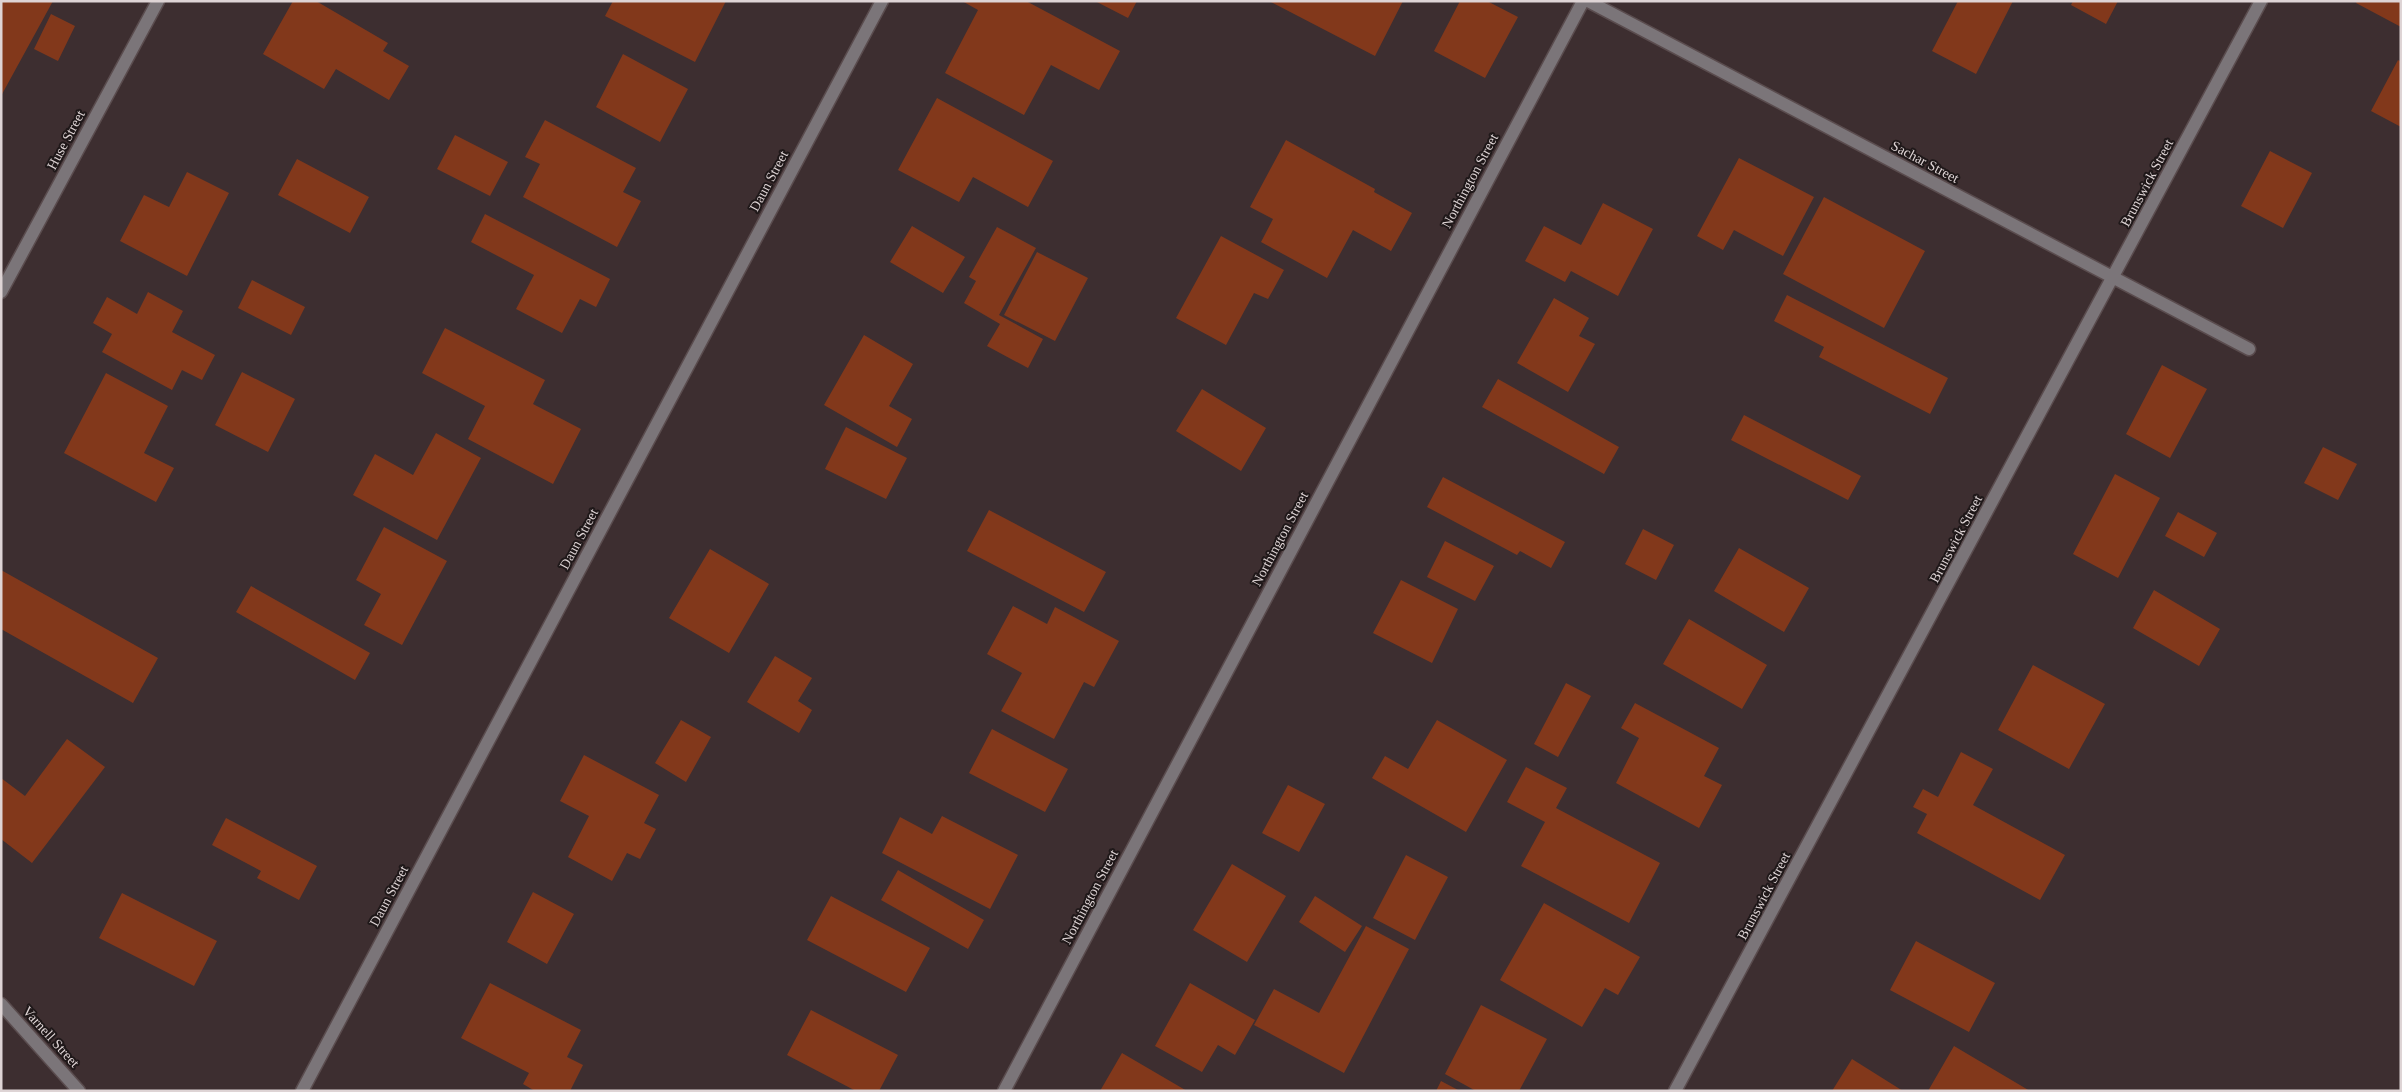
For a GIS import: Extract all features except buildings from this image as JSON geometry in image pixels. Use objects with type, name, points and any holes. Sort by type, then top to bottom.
[{"type":"street","name":"Huse Street","points":[[1,292],[158,1]]},
{"type":"street","name":"Daun Street","points":[[302,1091],[882,1]]},
{"type":"street","name":"Northington Street","points":[[1004,1091],[1583,1]]},
{"type":"street","name":"Sachar Street","points":[[1588,1],[2249,349]]},
{"type":"street","name":"Brunswick Street","points":[[1676,1091],[2261,1]]},
{"type":"street","name":"Varnell Street","points":[[1,1004],[79,1091]]}]
